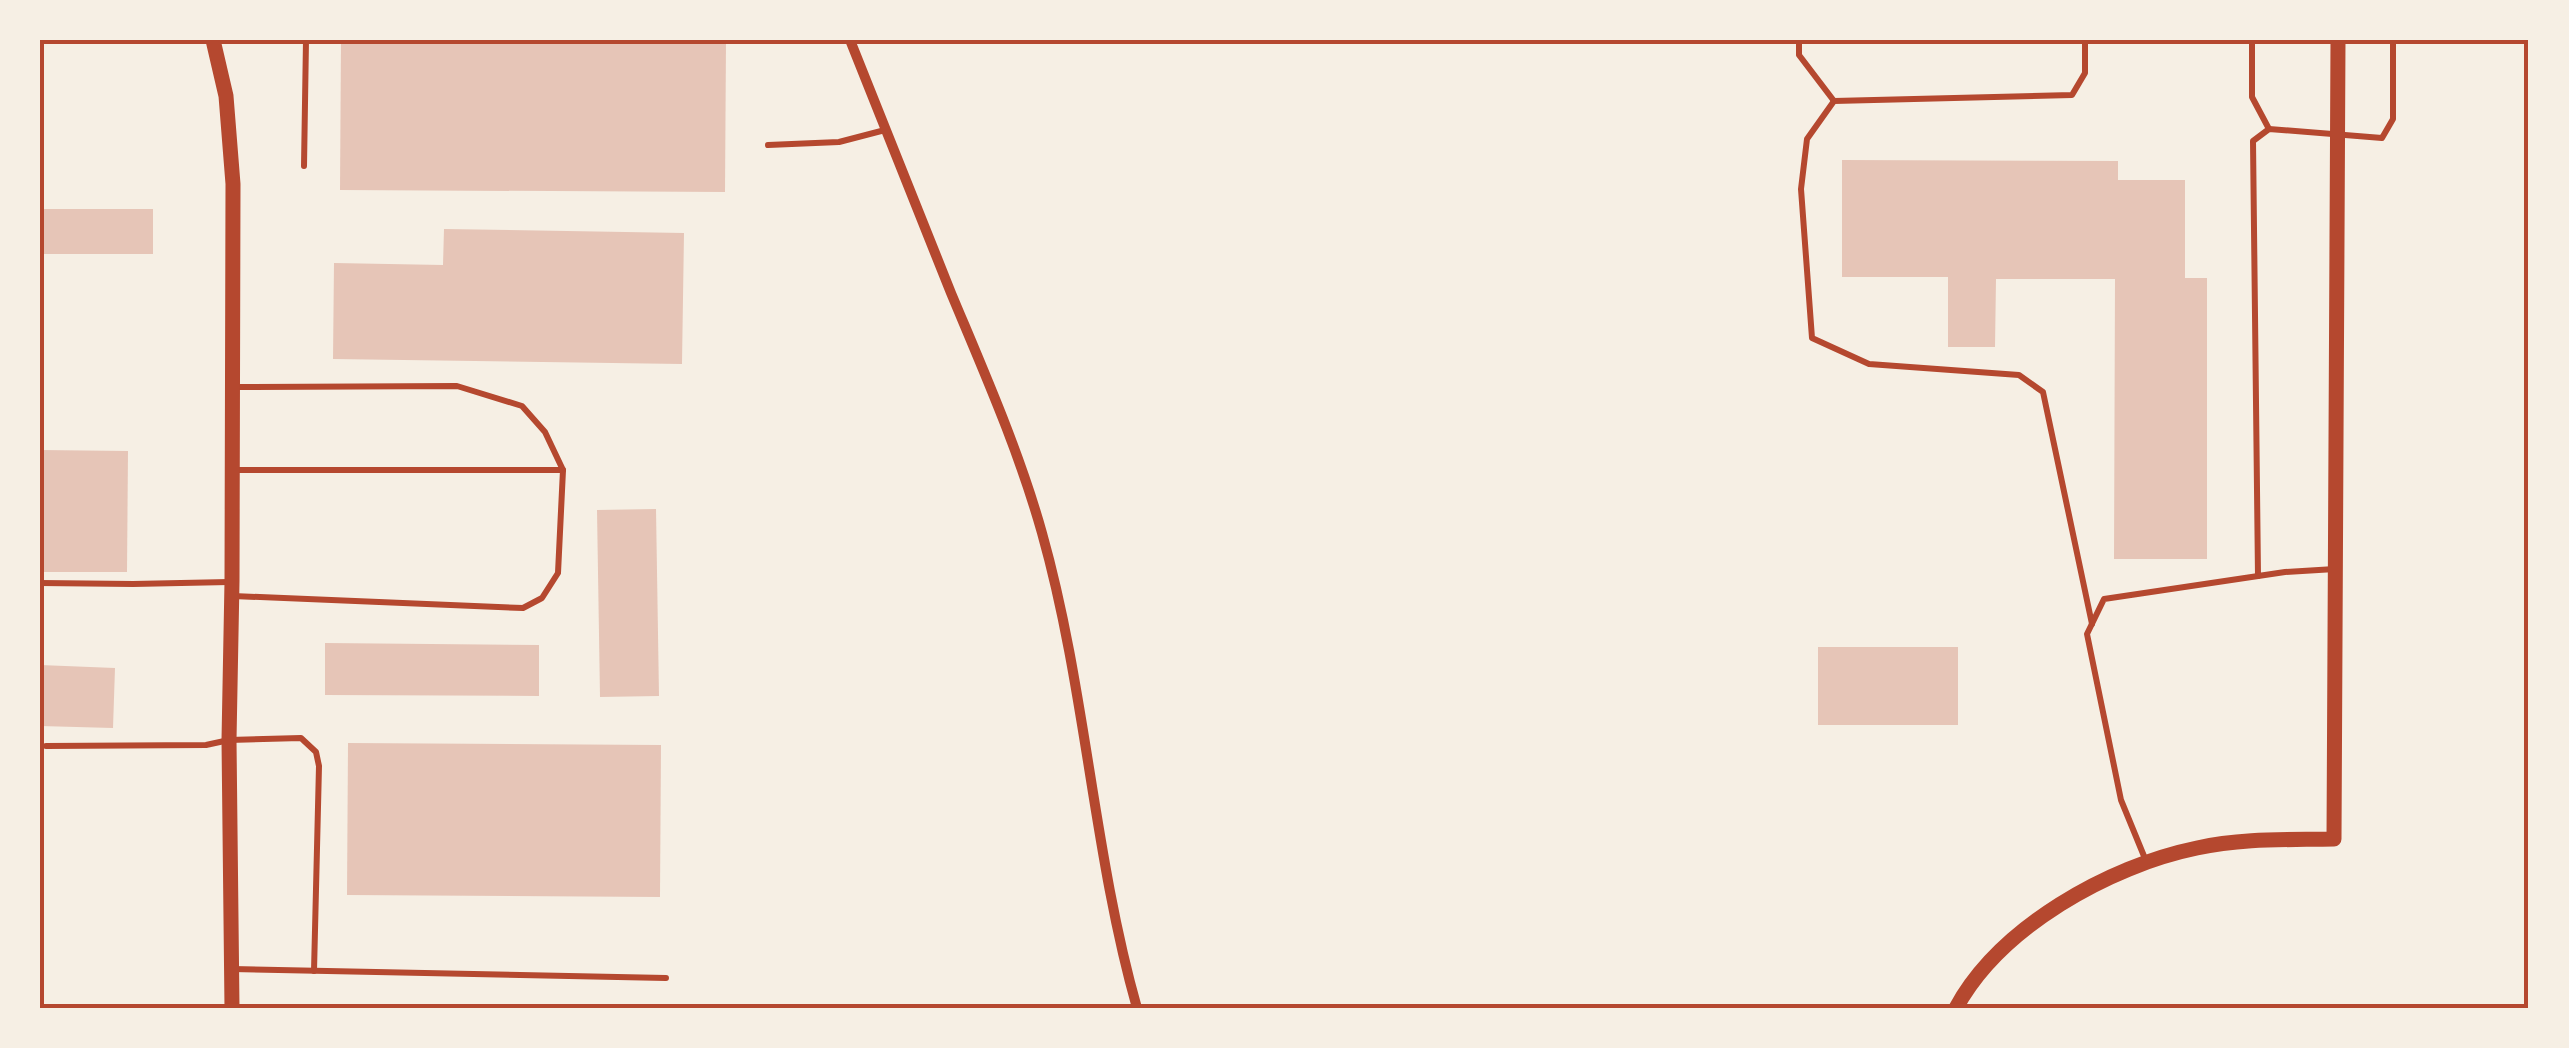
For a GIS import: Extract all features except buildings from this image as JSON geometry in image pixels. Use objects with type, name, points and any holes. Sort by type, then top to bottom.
[{"type":"street","points":[[212,40],[226,96],[232,152],[228,740],[232,1008]]},
{"type":"street","points":[[850,40],[980,360],[1043,535],[1062,617],[1114,910],[1137,1008]]},
{"type":"street","points":[[1956,1008],[1986,964],[2020,933],[2088,889],[2146,863],[2234,842],[2334,839],[2338,40]]},
{"type":"lane","points":[[304,166],[306,40]]},
{"type":"lane","points":[[1799,40],[1799,55],[1834,100]]},
{"type":"lane","points":[[1834,100],[2072,94],[2085,73],[2085,40]]},
{"type":"lane","points":[[2252,40],[2252,97],[2270,130]]},
{"type":"lane","points":[[2258,576],[2254,141],[2270,130],[2382,138],[2393,120],[2393,40]]},
{"type":"lane","points":[[1834,100],[1808,139],[1802,189],[1812,338],[1868,364],[2020,375],[2042,392],[2092,624]]},
{"type":"lane","points":[[768,145],[829,143],[886,129]]},
{"type":"lane","points":[[40,584],[232,589],[523,608],[542,598],[558,574],[563,470],[544,432],[522,406],[457,386],[232,386]]},
{"type":"lane","points":[[232,470],[563,470]]},
{"type":"lane","points":[[2146,863],[2121,800],[2087,634],[2104,599],[2336,568]]},
{"type":"lane","points":[[46,746],[206,745],[228,740],[301,738],[316,752],[319,766],[314,970]]},
{"type":"lane","points":[[231,969],[666,978]]}]
